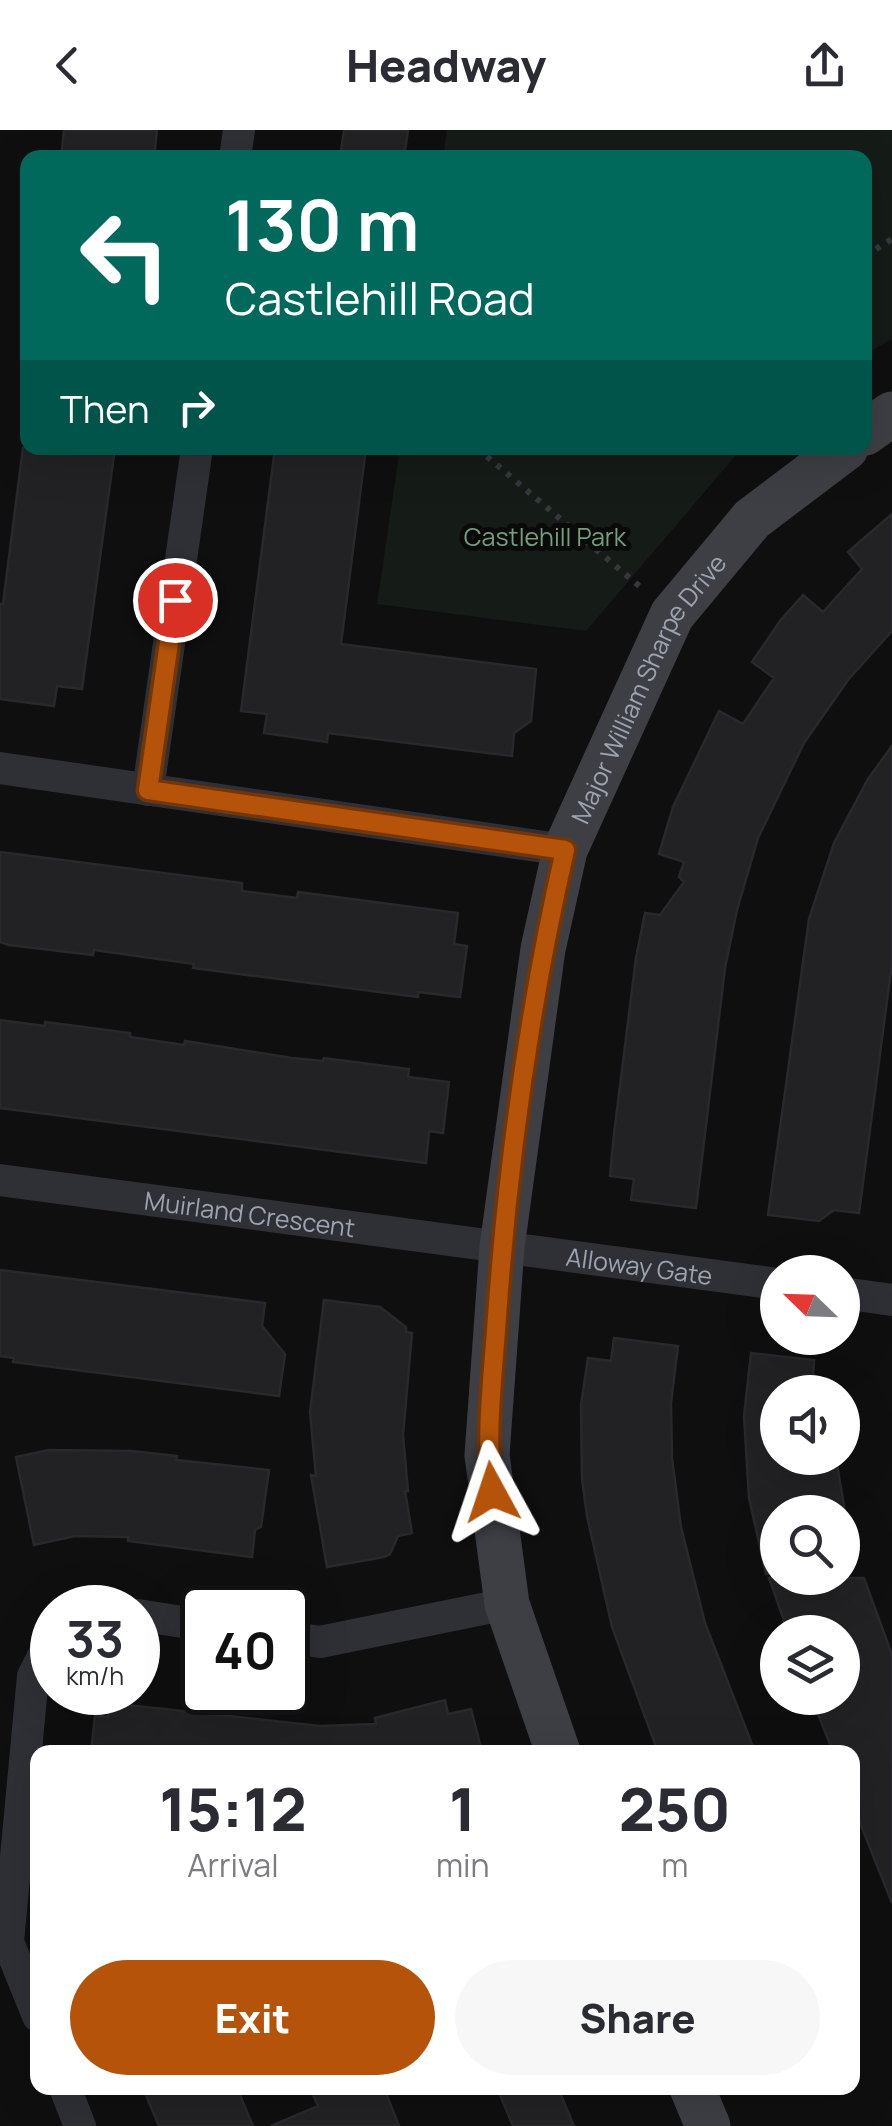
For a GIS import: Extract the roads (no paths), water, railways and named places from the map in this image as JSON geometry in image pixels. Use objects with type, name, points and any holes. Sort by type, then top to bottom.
[{"type":"street","points":[[148,790],[196,455]]},
{"type":"street","name":"Major William Sharpe Drive","points":[[556,1745],[507,1604],[488,1455],[502,1247],[542,948],[565,850],[672,616],[752,520],[837,455]]},
{"type":"street","points":[[0,768],[565,850]]},
{"type":"street","name":"Muirland Crescent","points":[[0,1180],[502,1247]]},
{"type":"street","name":"Alloway Gate","points":[[502,1247],[760,1282]]},
{"type":"street","points":[[860,1296],[892,1300]]},
{"type":"street","points":[[310,1640],[320,1642],[507,1604]]},
{"type":"street","points":[[30,1708],[8,1942],[30,1996]]},
{"type":"street","points":[[68,2095],[80,2126]]},
{"type":"street","points":[[695,2095],[708,2126]]},
{"type":"park label","name":"Castlehill Park","points":[[545,536]]}]
